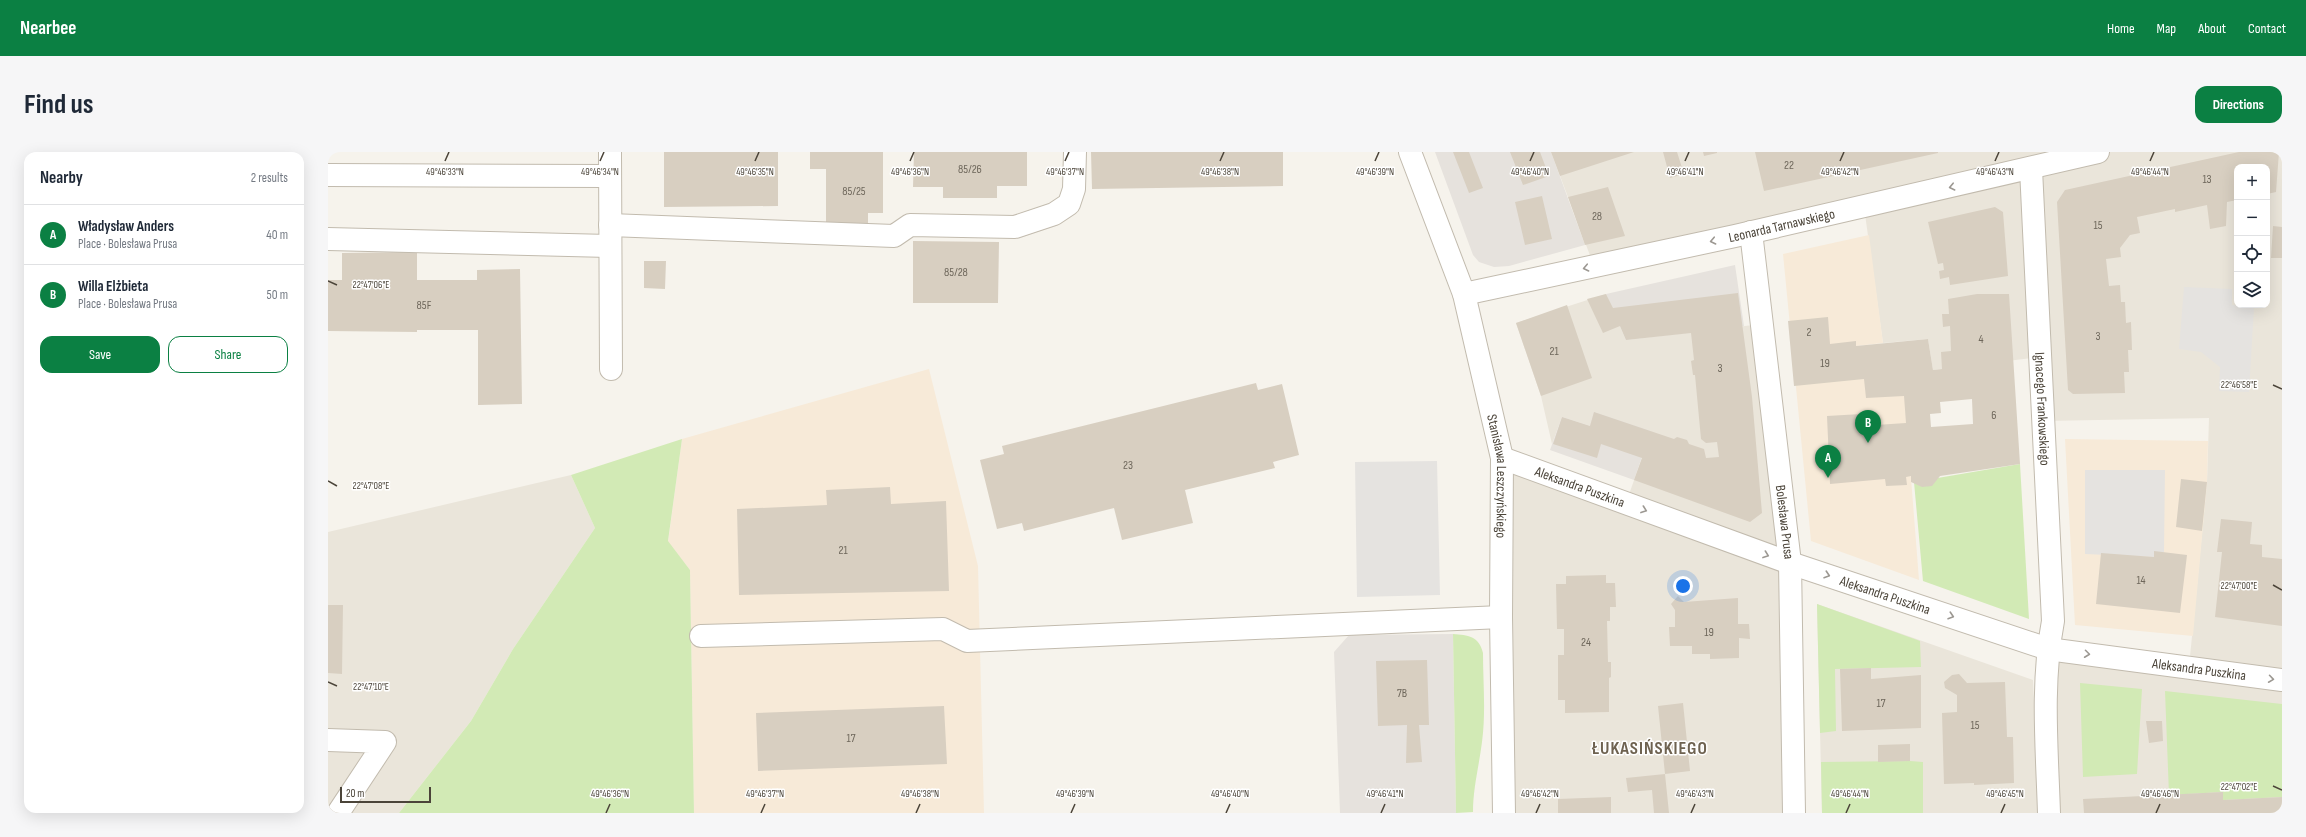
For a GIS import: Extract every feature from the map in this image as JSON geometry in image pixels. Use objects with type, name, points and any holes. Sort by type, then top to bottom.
[{"type":"street","points":[[610,152],[611,369]]},
{"type":"street","points":[[328,239],[610,235],[894,236],[910,225],[1015,227],[1054,214],[1069,204],[1074,189],[1075,152]]},
{"type":"street","name":"Stanisława Leszczyńskiego","points":[[1410,152],[1464,294],[1502,458],[1501,617],[1504,813]]},
{"type":"street","name":"Leonarda Tarnawskiego","points":[[1464,294],[1751,232],[2031,169],[2098,152]]},
{"type":"street","name":"Ignacego Frankowskiego","points":[[2031,169],[2053,621],[2048,649],[2046,693],[2049,813]]},
{"type":"street","points":[[328,175],[610,176]]},
{"type":"street","name":"Bolesława Prusa","points":[[1751,232],[1790,563],[1794,813]]},
{"type":"street","name":"Aleksandra Puszkina","points":[[1502,458],[1790,563],[2048,649],[2282,680]]},
{"type":"street","points":[[701,636],[943,629],[967,641],[1501,617]]},
{"type":"street","points":[[328,740],[386,742],[338,813]]},
{"type":"shaded area","points":[[1435,152],[1551,152],[1585,245],[1509,266],[1494,267],[1479,262],[1473,255]]},
{"type":"shaded area","points":[[1551,152],[2282,152],[2282,813],[2049,813],[2048,649],[2189,667],[2207,482],[2209,418],[2043,421],[2040,357],[1933,370],[1928,339],[1883,343],[1864,207],[1594,266]]},
{"type":"shaded area","points":[[1869,235],[1883,343],[1856,346],[1903,376],[1919,580],[1811,541],[1783,254]]},
{"type":"shaded area","points":[[1735,265],[1744,326],[1626,340],[1606,294]]},
{"type":"shaded area","points":[[2184,287],[2232,289],[2232,305],[2234,305],[2234,308],[2254,308],[2249,392],[2219,391],[2220,367],[2201,352],[2179,349]]},
{"type":"shaded area","points":[[1606,294],[1626,340],[1762,324],[1790,563],[1794,813],[1504,813],[1502,458],[1626,503],[1651,432],[1590,426],[1562,417],[1552,444],[1541,396],[1516,323]]},
{"type":"shaded area","points":[[929,369],[978,566],[984,813],[694,813],[690,570],[668,542],[682,439]]},
{"type":"shaded area","points":[[1594,412],[1651,431],[1634,480],[1550,450],[1562,417],[1590,426]]},
{"type":"shaded area","points":[[2065,439],[2208,441],[2207,482],[2193,636],[2075,625]]},
{"type":"shaded area","points":[[1437,461],[1440,595],[1357,597],[1355,462]]},
{"type":"shaded area","points":[[2085,470],[2165,470],[2164,552],[2154,557],[2085,554]]},
{"type":"shaded area","points":[[571,475],[595,528],[513,649],[471,721],[399,813],[328,813],[328,532]]},
{"type":"shaded area","points":[[1817,604],[2033,680],[2039,813],[1822,813]]},
{"type":"shaded area","points":[[1453,634],[1456,813],[1340,813],[1334,652],[1349,635]]},
{"type":"green space","points":[[682,439],[668,541],[690,570],[694,813],[399,813],[471,721],[513,649],[595,528],[571,475]]},
{"type":"green space","points":[[2020,464],[2029,619],[1923,581],[1914,482]]},
{"type":"green space","points":[[1817,604],[1920,641],[1921,667],[1835,669],[1836,731],[1820,733]]},
{"type":"green space","points":[[1453,634],[1468,636],[1476,640],[1479,643],[1483,653],[1483,731],[1475,786],[1473,812],[1456,813]]},
{"type":"green space","points":[[2080,683],[2142,689],[2137,774],[2083,777]]},
{"type":"green space","points":[[2165,691],[2282,704],[2282,797],[2223,800],[2223,792],[2169,795]]},
{"type":"green space","points":[[1821,762],[1923,762],[1923,813],[1822,813]]},
{"type":"building","points":[[664,152],[778,152],[778,206],[664,207]]},
{"type":"building","points":[[810,152],[883,152],[883,213],[868,213],[868,226],[826,226],[826,169],[810,169]]},
{"type":"building","points":[[914,152],[1027,152],[1027,186],[997,186],[997,198],[943,198],[943,187],[913,187]]},
{"type":"building","points":[[1091,152],[1283,152],[1283,186],[1092,189]]},
{"type":"building","points":[[1453,152],[1469,152],[1483,188],[1469,193]]},
{"type":"building","points":[[1510,152],[1540,152],[1549,176],[1523,185]]},
{"type":"building","points":[[1551,152],[1634,152],[1560,176]]},
{"type":"building","points":[[1663,152],[1677,152],[1684,174],[1670,178]]},
{"type":"building","points":[[1703,152],[1717,152],[1717,153],[1704,156]]},
{"type":"building","points":[[1755,152],[1938,152],[1938,153],[1764,191]]},
{"type":"building","points":[[2239,152],[2279,152],[2276,192],[2270,193],[2270,164],[2234,164],[2234,201],[2227,202],[2226,226],[2210,229],[2207,205],[2175,212],[2175,209],[2137,217],[2140,233],[2130,235],[2120,248],[2121,257],[2106,259],[2109,286],[2120,285],[2121,302],[2125,302],[2126,323],[2131,322],[2132,350],[2128,350],[2129,372],[2124,372],[2125,393],[2073,394],[2068,390],[2057,202],[2065,190]]},
{"type":"building","points":[[1608,187],[1625,236],[1585,245],[1568,197]]},
{"type":"building","points":[[1542,196],[1552,239],[1525,245],[1515,202]]},
{"type":"building","points":[[1995,207],[2003,212],[2008,276],[1950,285],[1949,277],[1940,279],[1939,271],[1944,270],[1943,263],[1938,264],[1928,222]]},
{"type":"building","points":[[2273,226],[2282,227],[2282,258],[2271,258]]},
{"type":"building","points":[[913,241],[999,242],[998,303],[913,303]]},
{"type":"building","points":[[417,252],[417,280],[477,280],[477,270],[520,269],[522,404],[478,405],[478,330],[417,330],[417,332],[328,331],[328,280],[342,280],[342,253]]},
{"type":"building","points":[[644,261],[666,261],[665,289],[644,288]]},
{"type":"building","points":[[1738,293],[1752,397],[1762,513],[1750,522],[1634,480],[1642,458],[1601,444],[1597,458],[1553,444],[1562,417],[1590,426],[1594,412],[1674,439],[1677,437],[1687,440],[1689,444],[1704,449],[1706,458],[1719,457],[1717,442],[1706,443],[1701,439],[1695,375],[1693,375],[1691,361],[1694,360],[1691,333],[1626,340],[1620,326],[1603,333],[1587,299],[1606,294],[1613,308]]},
{"type":"building","points":[[1977,294],[2009,294],[2020,464],[1940,476],[1932,486],[1922,487],[1911,482],[1911,476],[1906,477],[1907,485],[1886,486],[1885,479],[1830,484],[1827,416],[1861,414],[1861,426],[1906,423],[1904,396],[1866,398],[1864,379],[1794,386],[1788,321],[1828,317],[1830,344],[1856,341],[1856,346],[1928,339],[1933,370],[1942,369],[1941,352],[1951,351],[1950,326],[1943,327],[1942,314],[1949,314],[1948,299]],"holes":[[[1972,399],[1973,424],[1931,427],[1930,414],[1941,413],[1940,402]]]},
{"type":"building","points":[[1567,305],[1592,378],[1541,396],[1516,323]]},
{"type":"building","points":[[1256,383],[1258,390],[1282,384],[1299,455],[1273,462],[1275,468],[1185,490],[1193,523],[1122,540],[1114,508],[1024,531],[1022,523],[997,529],[980,460],[1004,454],[1002,446]]},
{"type":"building","points":[[2181,479],[2207,482],[2202,531],[2176,527]]},
{"type":"building","points":[[890,487],[891,504],[946,501],[949,591],[739,595],[737,509],[827,505],[826,490]]},
{"type":"building","points":[[2221,519],[2252,522],[2250,544],[2262,545],[2262,557],[2282,559],[2282,626],[2215,617],[2222,552],[2217,552]]},
{"type":"building","points":[[2154,551],[2187,555],[2180,613],[2096,604],[2101,553],[2154,557]]},
{"type":"building","points":[[1606,575],[1606,583],[1615,583],[1616,607],[1610,607],[1610,621],[1607,621],[1608,662],[1611,662],[1611,677],[1609,678],[1609,712],[1565,713],[1565,700],[1558,700],[1558,655],[1564,655],[1564,629],[1557,629],[1556,584],[1566,584],[1566,576]]},
{"type":"building","points":[[1678,596],[1684,602],[1738,598],[1738,624],[1749,624],[1750,639],[1739,638],[1739,658],[1710,659],[1710,654],[1692,654],[1692,646],[1670,646],[1669,627],[1675,627],[1675,610],[1671,604]]},
{"type":"building","points":[[328,605],[343,605],[342,674],[328,673]]},
{"type":"building","points":[[1427,660],[1429,725],[1419,725],[1422,762],[1406,763],[1407,725],[1378,726],[1376,661]]},
{"type":"building","points":[[1871,668],[1871,679],[1921,675],[1921,728],[1842,731],[1840,669]]},
{"type":"building","points":[[1959,674],[1967,683],[2005,682],[2007,737],[2013,737],[2014,783],[1974,785],[1974,783],[1944,784],[1942,713],[1957,712],[1957,695],[1945,688],[1944,682],[1952,675]]},
{"type":"building","points":[[1683,703],[1690,771],[1665,774],[1658,706]]},
{"type":"building","points":[[944,706],[947,764],[758,771],[756,713]]},
{"type":"building","points":[[2146,721],[2162,721],[2163,741],[2149,743]]},
{"type":"building","points":[[1910,744],[1910,761],[1878,762],[1878,745]]},
{"type":"building","points":[[1665,774],[1669,813],[1654,813],[1652,790],[1628,792],[1626,778]]},
{"type":"building","points":[[2223,792],[2223,800],[2282,797],[2282,813],[2084,813],[2083,799]]},
{"type":"building","points":[[1611,797],[1611,813],[1558,813],[1558,799]]},
{"type":"place","name":"Willa Elżbieta","points":[[1868,443]]},
{"type":"place","name":"Władysław Anders","points":[[1828,478]]},
{"type":"district","name":"ŁUKASIŃSKIEGO","points":[[1650,748]]}]
